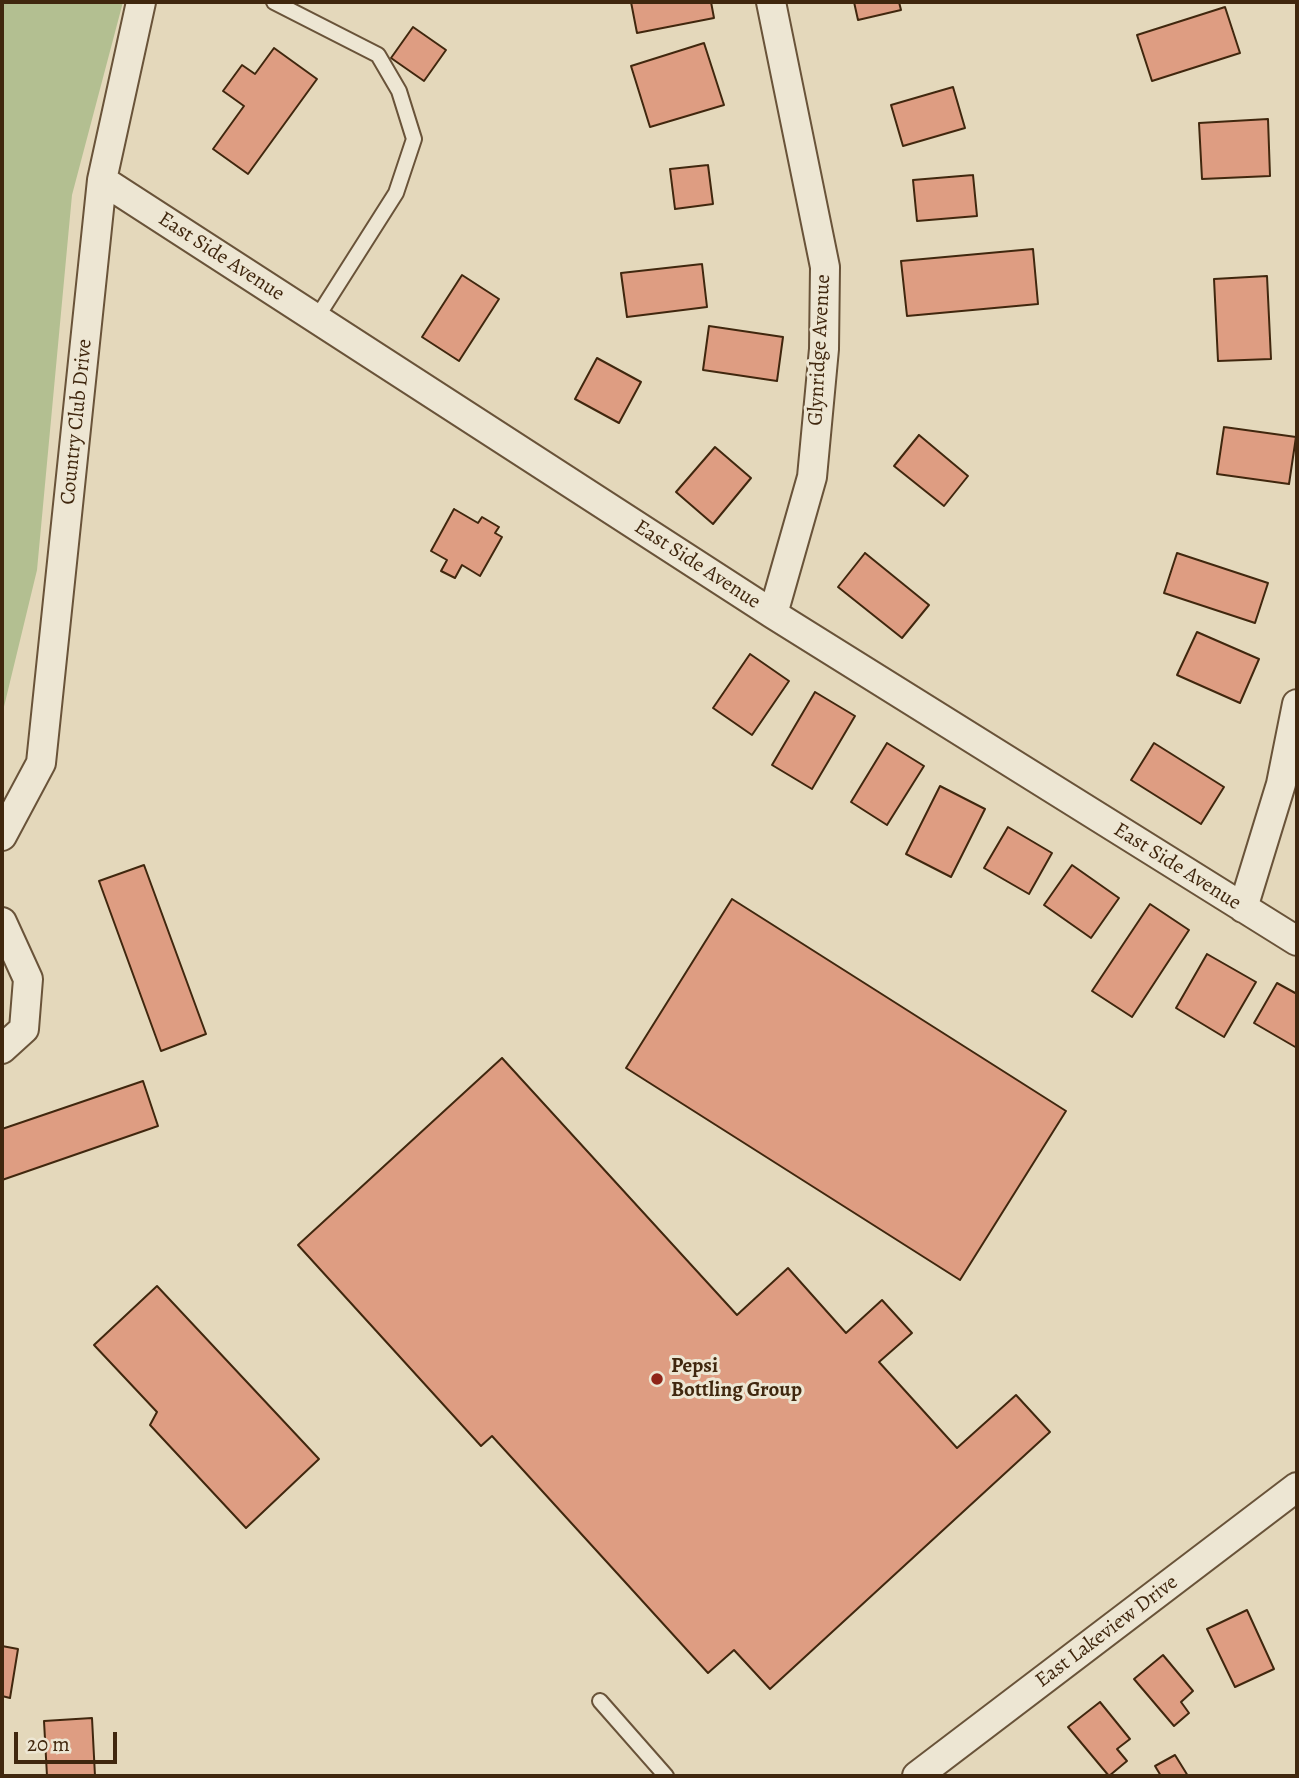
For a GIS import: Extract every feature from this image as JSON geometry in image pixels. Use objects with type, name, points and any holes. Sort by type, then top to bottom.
[{"type":"street","name":"Country Club Drive","points":[[2,836],[41,764],[102,180],[141,2]]},
{"type":"street","name":"Glynridge Avenue","points":[[771,2],[825,267],[824,349],[812,477],[773,614]]},
{"type":"street","name":"East Side Avenue","points":[[102,180],[773,614],[1297,941]]},
{"type":"street","points":[[1243,908],[1281,784],[1297,704]]},
{"type":"street","points":[[2,922],[28,979],[24,1029],[2,1049]]},
{"type":"street","name":"East Lakeview Drive","points":[[917,1776],[1297,1487]]},
{"type":"lane","points":[[274,2],[378,55],[399,91],[414,139],[396,194],[316,319]]},
{"type":"lane","points":[[600,1701],[666,1776]]},
{"type":"green space","points":[[2,2],[123,2],[72,195],[37,570],[2,715]]},
{"type":"building","points":[[631,2],[711,2],[714,18],[637,33]]},
{"type":"building","points":[[854,2],[899,2],[901,10],[858,20]]},
{"type":"building","points":[[1225,7],[1240,53],[1152,81],[1137,35]]},
{"type":"building","points":[[413,27],[446,50],[424,81],[391,58]]},
{"type":"building","points":[[704,43],[724,105],[650,127],[631,66]]},
{"type":"building","points":[[274,48],[317,79],[248,174],[213,149],[244,106],[223,91],[242,65],[255,74]]},
{"type":"building","points":[[953,87],[965,128],[903,146],[891,105]]},
{"type":"building","points":[[1268,119],[1270,176],[1202,179],[1199,123]]},
{"type":"building","points":[[708,165],[713,204],[675,209],[670,169]]},
{"type":"building","points":[[973,175],[977,216],[917,221],[913,180]]},
{"type":"building","points":[[1033,249],[1038,304],[907,316],[901,261]]},
{"type":"building","points":[[702,264],[707,307],[627,317],[621,273]]},
{"type":"building","points":[[462,275],[499,299],[459,361],[422,337]]},
{"type":"building","points":[[1267,276],[1271,359],[1218,361],[1214,279]]},
{"type":"building","points":[[709,326],[783,337],[777,381],[703,370]]},
{"type":"building","points":[[597,358],[641,382],[619,423],[575,399]]},
{"type":"building","points":[[1224,427],[1296,437],[1289,484],[1217,474]]},
{"type":"building","points":[[919,435],[968,476],[944,506],[894,466]]},
{"type":"building","points":[[715,447],[751,478],[713,524],[676,492]]},
{"type":"building","points":[[454,509],[478,523],[482,517],[499,527],[495,533],[502,537],[480,576],[462,565],[455,578],[441,571],[447,560],[431,551]]},
{"type":"building","points":[[865,553],[929,605],[902,638],[838,587]]},
{"type":"building","points":[[1177,553],[1268,583],[1255,623],[1164,593]]},
{"type":"building","points":[[1197,632],[1259,659],[1240,703],[1177,675]]},
{"type":"building","points":[[750,654],[789,681],[752,735],[713,708]]},
{"type":"building","points":[[815,692],[855,716],[812,789],[772,765]]},
{"type":"building","points":[[887,743],[924,766],[887,825],[851,802]]},
{"type":"building","points":[[1154,743],[1224,787],[1201,824],[1131,780]]},
{"type":"building","points":[[940,786],[985,809],[951,877],[906,854]]},
{"type":"building","points":[[1008,827],[1052,853],[1029,894],[984,868]]},
{"type":"building","points":[[144,865],[206,1034],[161,1051],[99,881]]},
{"type":"building","points":[[1072,865],[1119,898],[1091,938],[1044,905]]},
{"type":"building","points":[[732,899],[1066,1111],[960,1280],[626,1068]]},
{"type":"building","points":[[1150,904],[1189,930],[1132,1017],[1092,991]]},
{"type":"building","points":[[1207,954],[1256,982],[1224,1037],[1176,1008]]},
{"type":"building","points":[[1277,983],[1297,994],[1297,1048],[1254,1023]]},
{"type":"building","name":"Pepsi Bottling Group","points":[[502,1058],[737,1315],[788,1268],[846,1333],[882,1300],[912,1333],[879,1362],[957,1448],[1016,1395],[1050,1432],[770,1689],[734,1650],[708,1673],[492,1436],[481,1446],[298,1245]]},
{"type":"building","points":[[143,1081],[158,1126],[2,1180],[2,1129]]},
{"type":"building","points":[[157,1286],[319,1459],[246,1528],[150,1425],[157,1412],[94,1345]]},
{"type":"building","points":[[1247,1610],[1274,1669],[1235,1687],[1207,1629]]},
{"type":"building","points":[[2,1646],[18,1649],[10,1698],[2,1696]]},
{"type":"building","points":[[1163,1655],[1193,1691],[1181,1702],[1189,1713],[1174,1726],[1134,1679]]},
{"type":"building","points":[[1100,1702],[1130,1739],[1117,1749],[1127,1761],[1109,1776],[1068,1727]]},
{"type":"building","points":[[92,1718],[95,1776],[47,1776],[44,1721]]},
{"type":"building","points":[[1175,1755],[1188,1776],[1161,1776],[1155,1766]]},
{"type":"place","name":"Pepsi Bottling Group","points":[[657,1379]]}]
